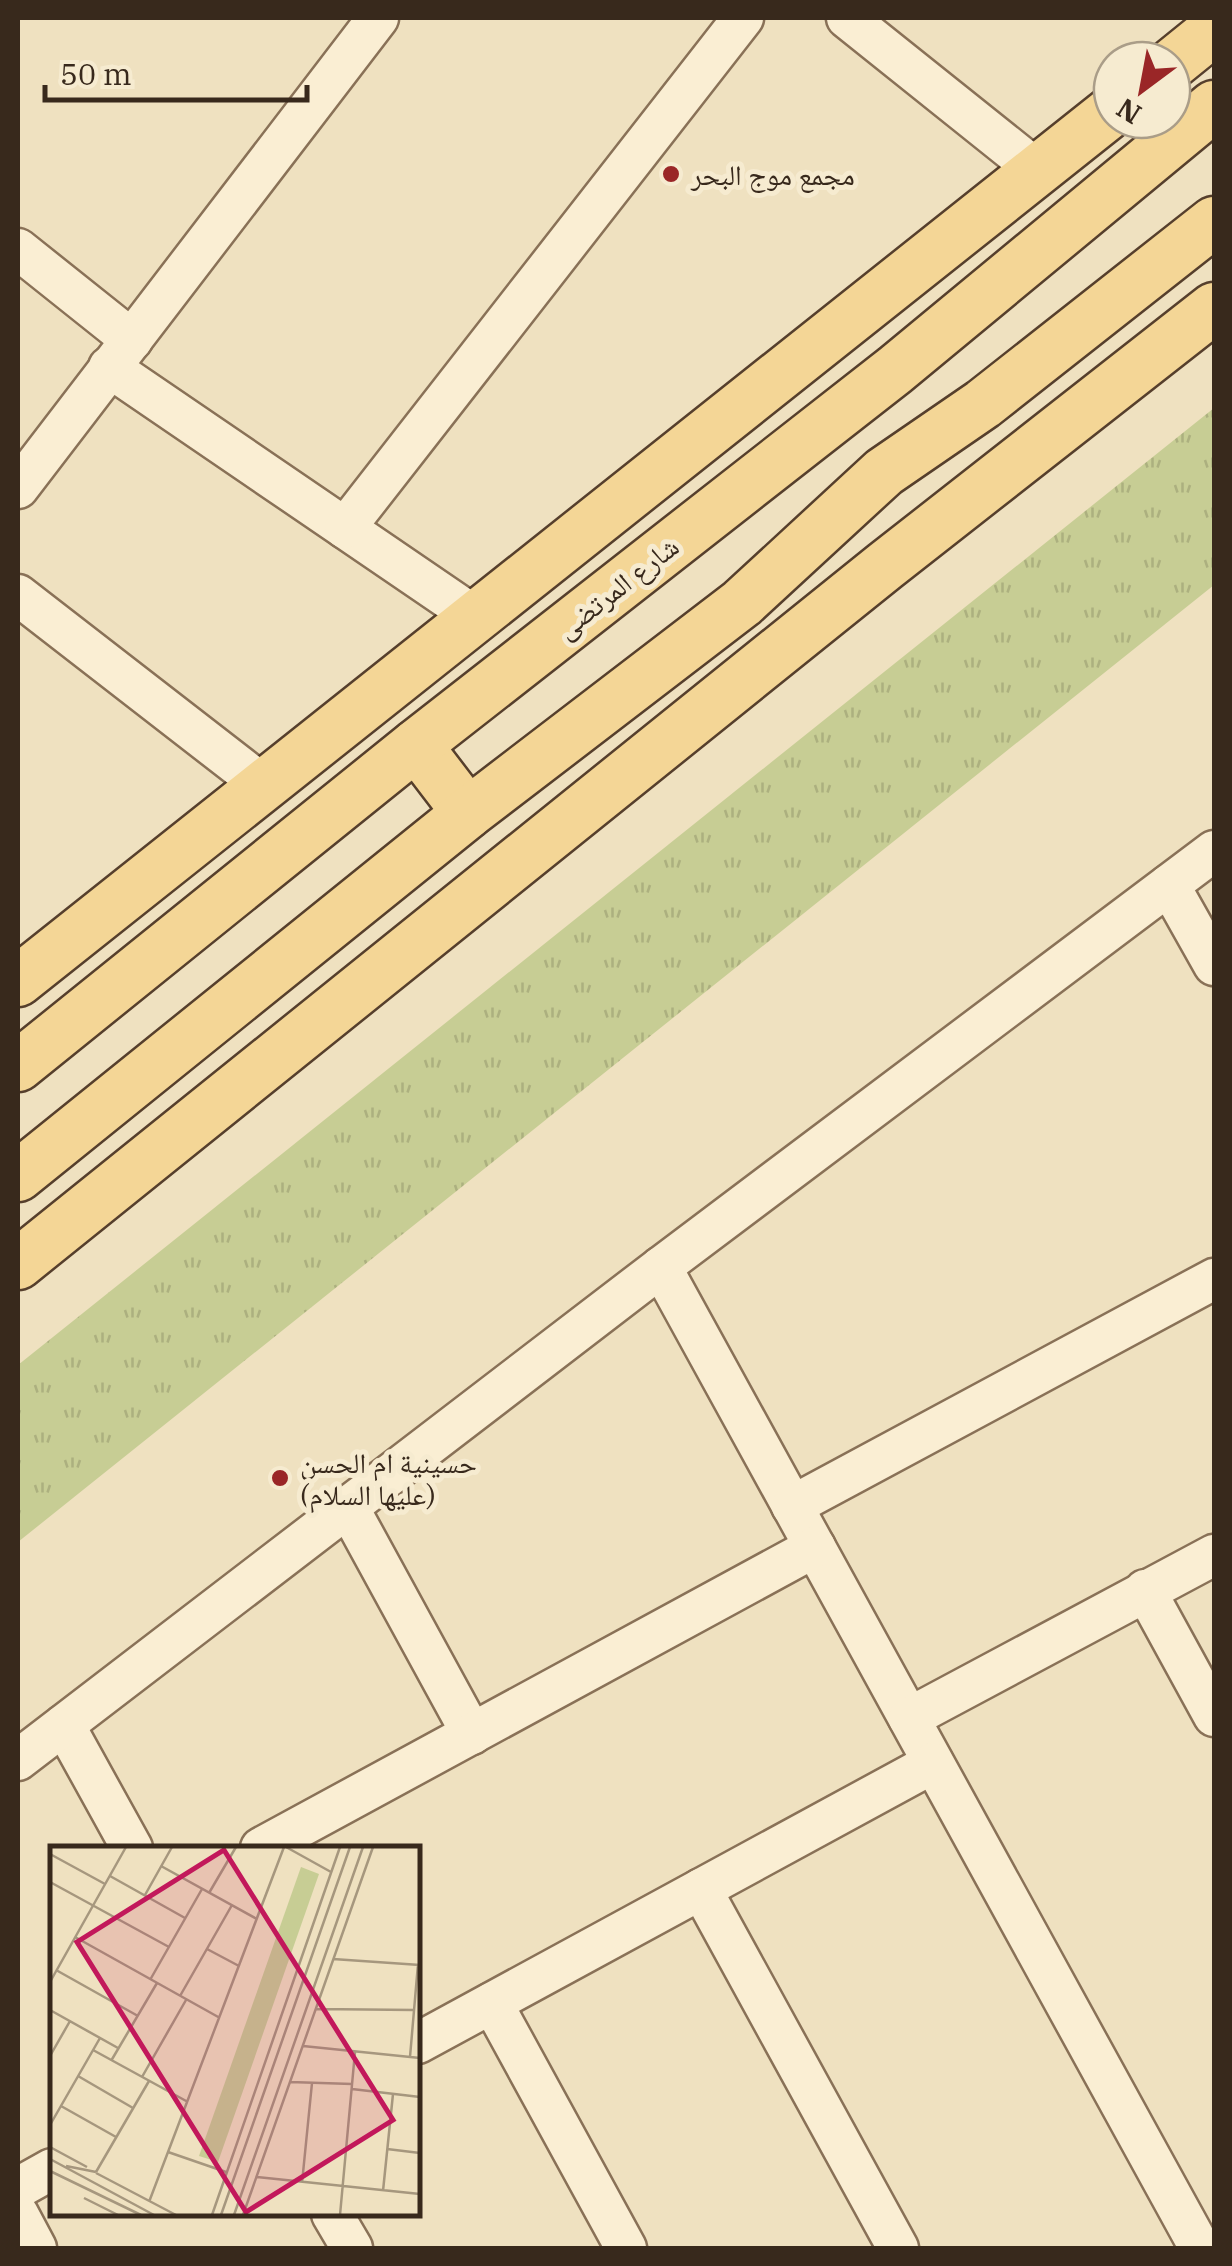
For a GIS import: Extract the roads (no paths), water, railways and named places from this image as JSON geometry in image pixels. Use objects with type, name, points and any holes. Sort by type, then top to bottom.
[{"type":"main road","points":[[1192,48],[1214,30]]},
{"type":"main road","name":"شارع المرتضى","points":[[18,1066],[416,745],[896,370],[1214,106]]},
{"type":"main road","points":[[27,960],[262,785],[1092,127]]},
{"type":"main road","points":[[18,1176],[468,813],[742,604],[884,472],[983,404],[1214,222]]},
{"type":"main road","points":[[852,316],[896,370]]},
{"type":"main road","points":[[18,1264],[886,566],[1212,316]]},
{"type":"main road","points":[[841,510],[886,566]]},
{"type":"main road","points":[[416,745],[468,813]]},
{"type":"street","points":[[18,488],[378,18]]},
{"type":"street","points":[[344,528],[743,18]]},
{"type":"street","points":[[847,18],[1036,170]]},
{"type":"street","points":[[18,250],[120,354],[344,528],[474,616]]},
{"type":"street","points":[[18,595],[262,785]]},
{"type":"street","points":[[18,1760],[661,1267],[1214,851]]},
{"type":"street","points":[[1169,886],[1214,965]]},
{"type":"street","points":[[661,1267],[1200,2248]]},
{"type":"street","points":[[792,1506],[1214,1279]]},
{"type":"street","points":[[348,1507],[472,1734]]},
{"type":"street","points":[[265,1846],[814,1548]]},
{"type":"street","points":[[908,1718],[1214,1555]]},
{"type":"street","points":[[1146,1590],[1214,1716]]},
{"type":"street","points":[[64,1725],[131,1846]]},
{"type":"street","points":[[420,2042],[933,1763]]},
{"type":"street","points":[[700,1889],[898,2248]]},
{"type":"street","points":[[492,2003],[626,2248]]},
{"type":"street","points":[[18,2188],[50,2171]]},
{"type":"street","points":[[18,2214],[36,2248]]},
{"type":"street","points":[[333,2216],[352,2248]]},
{"type":"place","name":"مجمع موج البحر","points":[[671,174]]},
{"type":"place","name":"حسينية ام الحسن (عليها السلام)","points":[[280,1478]]}]
